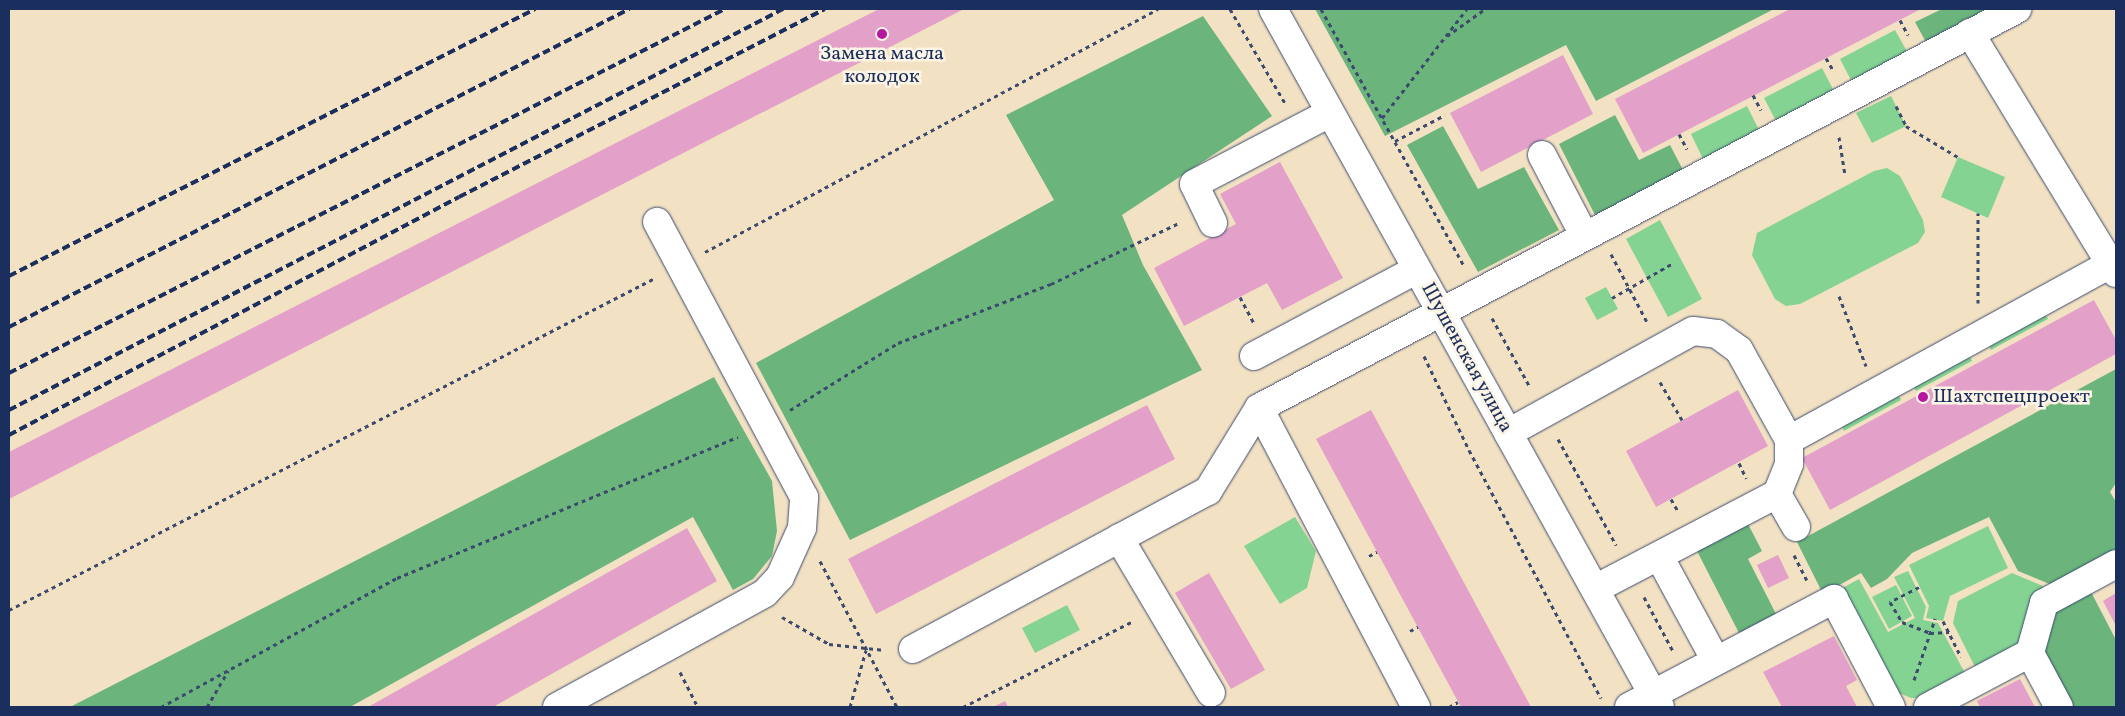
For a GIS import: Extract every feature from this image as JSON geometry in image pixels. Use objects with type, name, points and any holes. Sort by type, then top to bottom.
[{"type":"street","name":"Шушенская улица","points":[[1272,9],[1594,589],[1647,703]]},
{"type":"street","points":[[913,649],[1208,490],[1259,408],[1439,311],[2017,9]]},
{"type":"street","points":[[1788,440],[1978,336],[2114,269],[1970,33]]},
{"type":"street","points":[[1210,216],[1194,184],[1330,112]]},
{"type":"street","points":[[1542,155],[1591,232]]},
{"type":"street","points":[[557,707],[765,593],[780,577],[802,528],[804,497],[657,222]]},
{"type":"street","points":[[1254,356],[1416,270]]},
{"type":"street","points":[[1508,433],[1693,331],[1717,334],[1739,350],[1788,440],[1789,464],[1777,494],[1594,589]]},
{"type":"street","points":[[1259,408],[1416,707]]},
{"type":"street","points":[[1777,494],[1793,538]]},
{"type":"street","points":[[1119,538],[1158,609],[1211,692]]},
{"type":"street","points":[[1659,556],[1716,661]]},
{"type":"street","points":[[2060,707],[2030,653],[2044,603],[2116,564]]},
{"type":"street","points":[[1647,703],[1716,661],[1834,599],[1891,707]]},
{"type":"street","points":[[1919,698],[1974,682],[2030,653]]},
{"type":"path","points":[[9,610],[680,265],[1158,9]]},
{"type":"path","points":[[1321,9],[1534,395]]},
{"type":"path","points":[[1382,118],[1467,9]]},
{"type":"path","points":[[1443,40],[1485,9]]},
{"type":"path","points":[[1834,104],[1845,173]]},
{"type":"path","points":[[1395,141],[1445,115]]},
{"type":"path","points":[[1906,126],[1958,157]]},
{"type":"path","points":[[1978,213],[1978,336]]},
{"type":"path","points":[[161,707],[397,578],[766,425],[898,343],[1052,284],[1210,216]]},
{"type":"path","points":[[1591,232],[1629,289],[1653,353],[1682,420]]},
{"type":"path","points":[[1612,298],[1673,264]]},
{"type":"path","points":[[1839,296],[1876,392]]},
{"type":"path","points":[[1553,430],[1619,551]]},
{"type":"path","points":[[802,528],[897,707]]},
{"type":"path","points":[[1793,538],[1821,606]]},
{"type":"path","points":[[1919,587],[1890,602],[1902,622],[1930,633],[1949,632]]},
{"type":"path","points":[[1643,595],[1676,655]]},
{"type":"path","points":[[964,707],[1158,609]]},
{"type":"path","points":[[778,614],[793,626],[829,644],[866,649],[913,649]]},
{"type":"path","points":[[1919,698],[1930,633],[1935,619]]},
{"type":"path","points":[[1943,622],[1974,682]]},
{"type":"path","points":[[850,707],[866,649]]},
{"type":"path","points":[[678,668],[698,707]]},
{"type":"path","points":[[207,707],[228,670]]},
{"type":"path","points":[[1449,707],[1458,702]]},
{"type":"green space","points":[[1315,9],[1774,9],[1596,101],[1566,45],[1385,136]]},
{"type":"green space","points":[[1942,9],[1994,9],[1927,44],[1915,22]]},
{"type":"green space","points":[[1203,16],[1272,116],[1122,215],[1143,265],[1202,370],[850,540],[756,363],[1054,200],[1006,115]]},
{"type":"green space","points":[[1895,30],[1909,55],[1853,84],[1840,59]]},
{"type":"green space","points":[[1822,68],[1836,95],[1778,125],[1764,98]]},
{"type":"green space","points":[[1891,96],[1906,126],[1872,143],[1856,113]]},
{"type":"green space","points":[[1747,106],[1761,134],[1705,163],[1691,134]]},
{"type":"green space","points":[[1615,115],[1639,160],[1670,145],[1683,170],[1595,215],[1559,144]]},
{"type":"green space","points":[[1443,126],[1478,189],[1524,167],[1559,230],[1478,272],[1407,145]]},
{"type":"green space","points":[[1958,157],[2005,177],[1988,218],[1941,197]]},
{"type":"green space","points":[[1887,168],[1900,176],[1923,220],[1925,232],[1918,243],[1800,304],[1786,306],[1775,299],[1752,255],[1757,233],[1874,171]]},
{"type":"green space","points":[[1660,220],[1702,299],[1668,317],[1626,239]]},
{"type":"green space","points":[[1606,287],[1618,309],[1597,320],[1585,298]]},
{"type":"green space","points":[[2042,307],[2048,319],[1991,350],[1985,338]]},
{"type":"green space","points":[[1966,349],[1972,361],[1916,391],[1909,379]]},
{"type":"green space","points":[[2116,369],[2116,483],[2110,492],[2116,502],[2116,551],[2052,585],[2018,571],[1989,517],[1912,553],[1887,579],[1871,588],[1861,573],[1823,594],[1797,542]]},
{"type":"green space","points":[[714,377],[772,481],[777,531],[772,556],[753,579],[733,590],[693,517],[350,707],[70,707]]},
{"type":"green space","points":[[1895,388],[1901,400],[1844,431],[1838,418]]},
{"type":"green space","points":[[1295,517],[1316,551],[1307,588],[1280,604],[1244,546]]},
{"type":"green space","points":[[1747,522],[1762,551],[1748,559],[1776,614],[1739,633],[1696,549]]},
{"type":"green space","points":[[1988,526],[2008,568],[1950,596],[1943,621],[1926,618],[1929,606],[1909,565]]},
{"type":"green space","points":[[1908,571],[1926,607],[1923,620],[1938,623],[1966,675],[1925,698],[1911,698],[1899,693],[1837,591],[1859,579],[1888,632],[1915,618],[1894,577]]},
{"type":"green space","points":[[2012,573],[2043,586],[2024,645],[1977,671],[1953,623],[1958,601]]},
{"type":"green space","points":[[1896,585],[1912,616],[1889,629],[1872,597]]},
{"type":"green space","points":[[2090,590],[2116,640],[2116,707],[2073,707],[2042,650],[2055,609]]},
{"type":"green space","points":[[1067,605],[1080,630],[1035,653],[1022,628]]},
{"type":"building","points":[[879,9],[964,9],[9,499],[9,452]]},
{"type":"building","points":[[1790,9],[1921,9],[1643,153],[1615,99]]},
{"type":"building","points":[[1563,55],[1593,114],[1481,172],[1450,113]]},
{"type":"building","points":[[1280,162],[1343,278],[1282,310],[1267,283],[1184,326],[1154,268],[1236,224],[1220,194]]},
{"type":"building","points":[[2094,300],[2116,340],[2116,354],[1830,510],[1802,458]]},
{"type":"building","points":[[1738,390],[1768,446],[1656,507],[1626,451]]},
{"type":"building","points":[[1147,405],[1175,459],[876,614],[848,559]]},
{"type":"building","points":[[1371,410],[1531,707],[1461,707],[1316,439]]},
{"type":"building","points":[[687,528],[717,581],[493,707],[368,707]]},
{"type":"building","points":[[1778,555],[1789,578],[1768,588],[1757,565]]},
{"type":"building","points":[[1209,573],[1265,670],[1231,689],[1175,593]]},
{"type":"building","points":[[2116,593],[2116,626],[2103,601]]},
{"type":"building","points":[[1834,636],[1857,680],[1846,686],[1857,707],[1782,707],[1763,672]]},
{"type":"building","points":[[2020,679],[2035,707],[1980,707],[1977,701]]},
{"type":"building","points":[[1005,701],[1008,707],[993,707]]},
{"type":"railway","points":[[9,276],[535,9]]},
{"type":"railway","points":[[9,327],[629,9]]},
{"type":"railway","points":[[9,373],[725,9]]},
{"type":"railway","points":[[9,410],[783,9]]},
{"type":"railway","points":[[9,435],[459,197],[825,9]]},
{"type":"place","name":"Замена масла колодок","points":[[882,34]]},
{"type":"place","name":"Шахтспецпроект","points":[[1923,397]]}]
